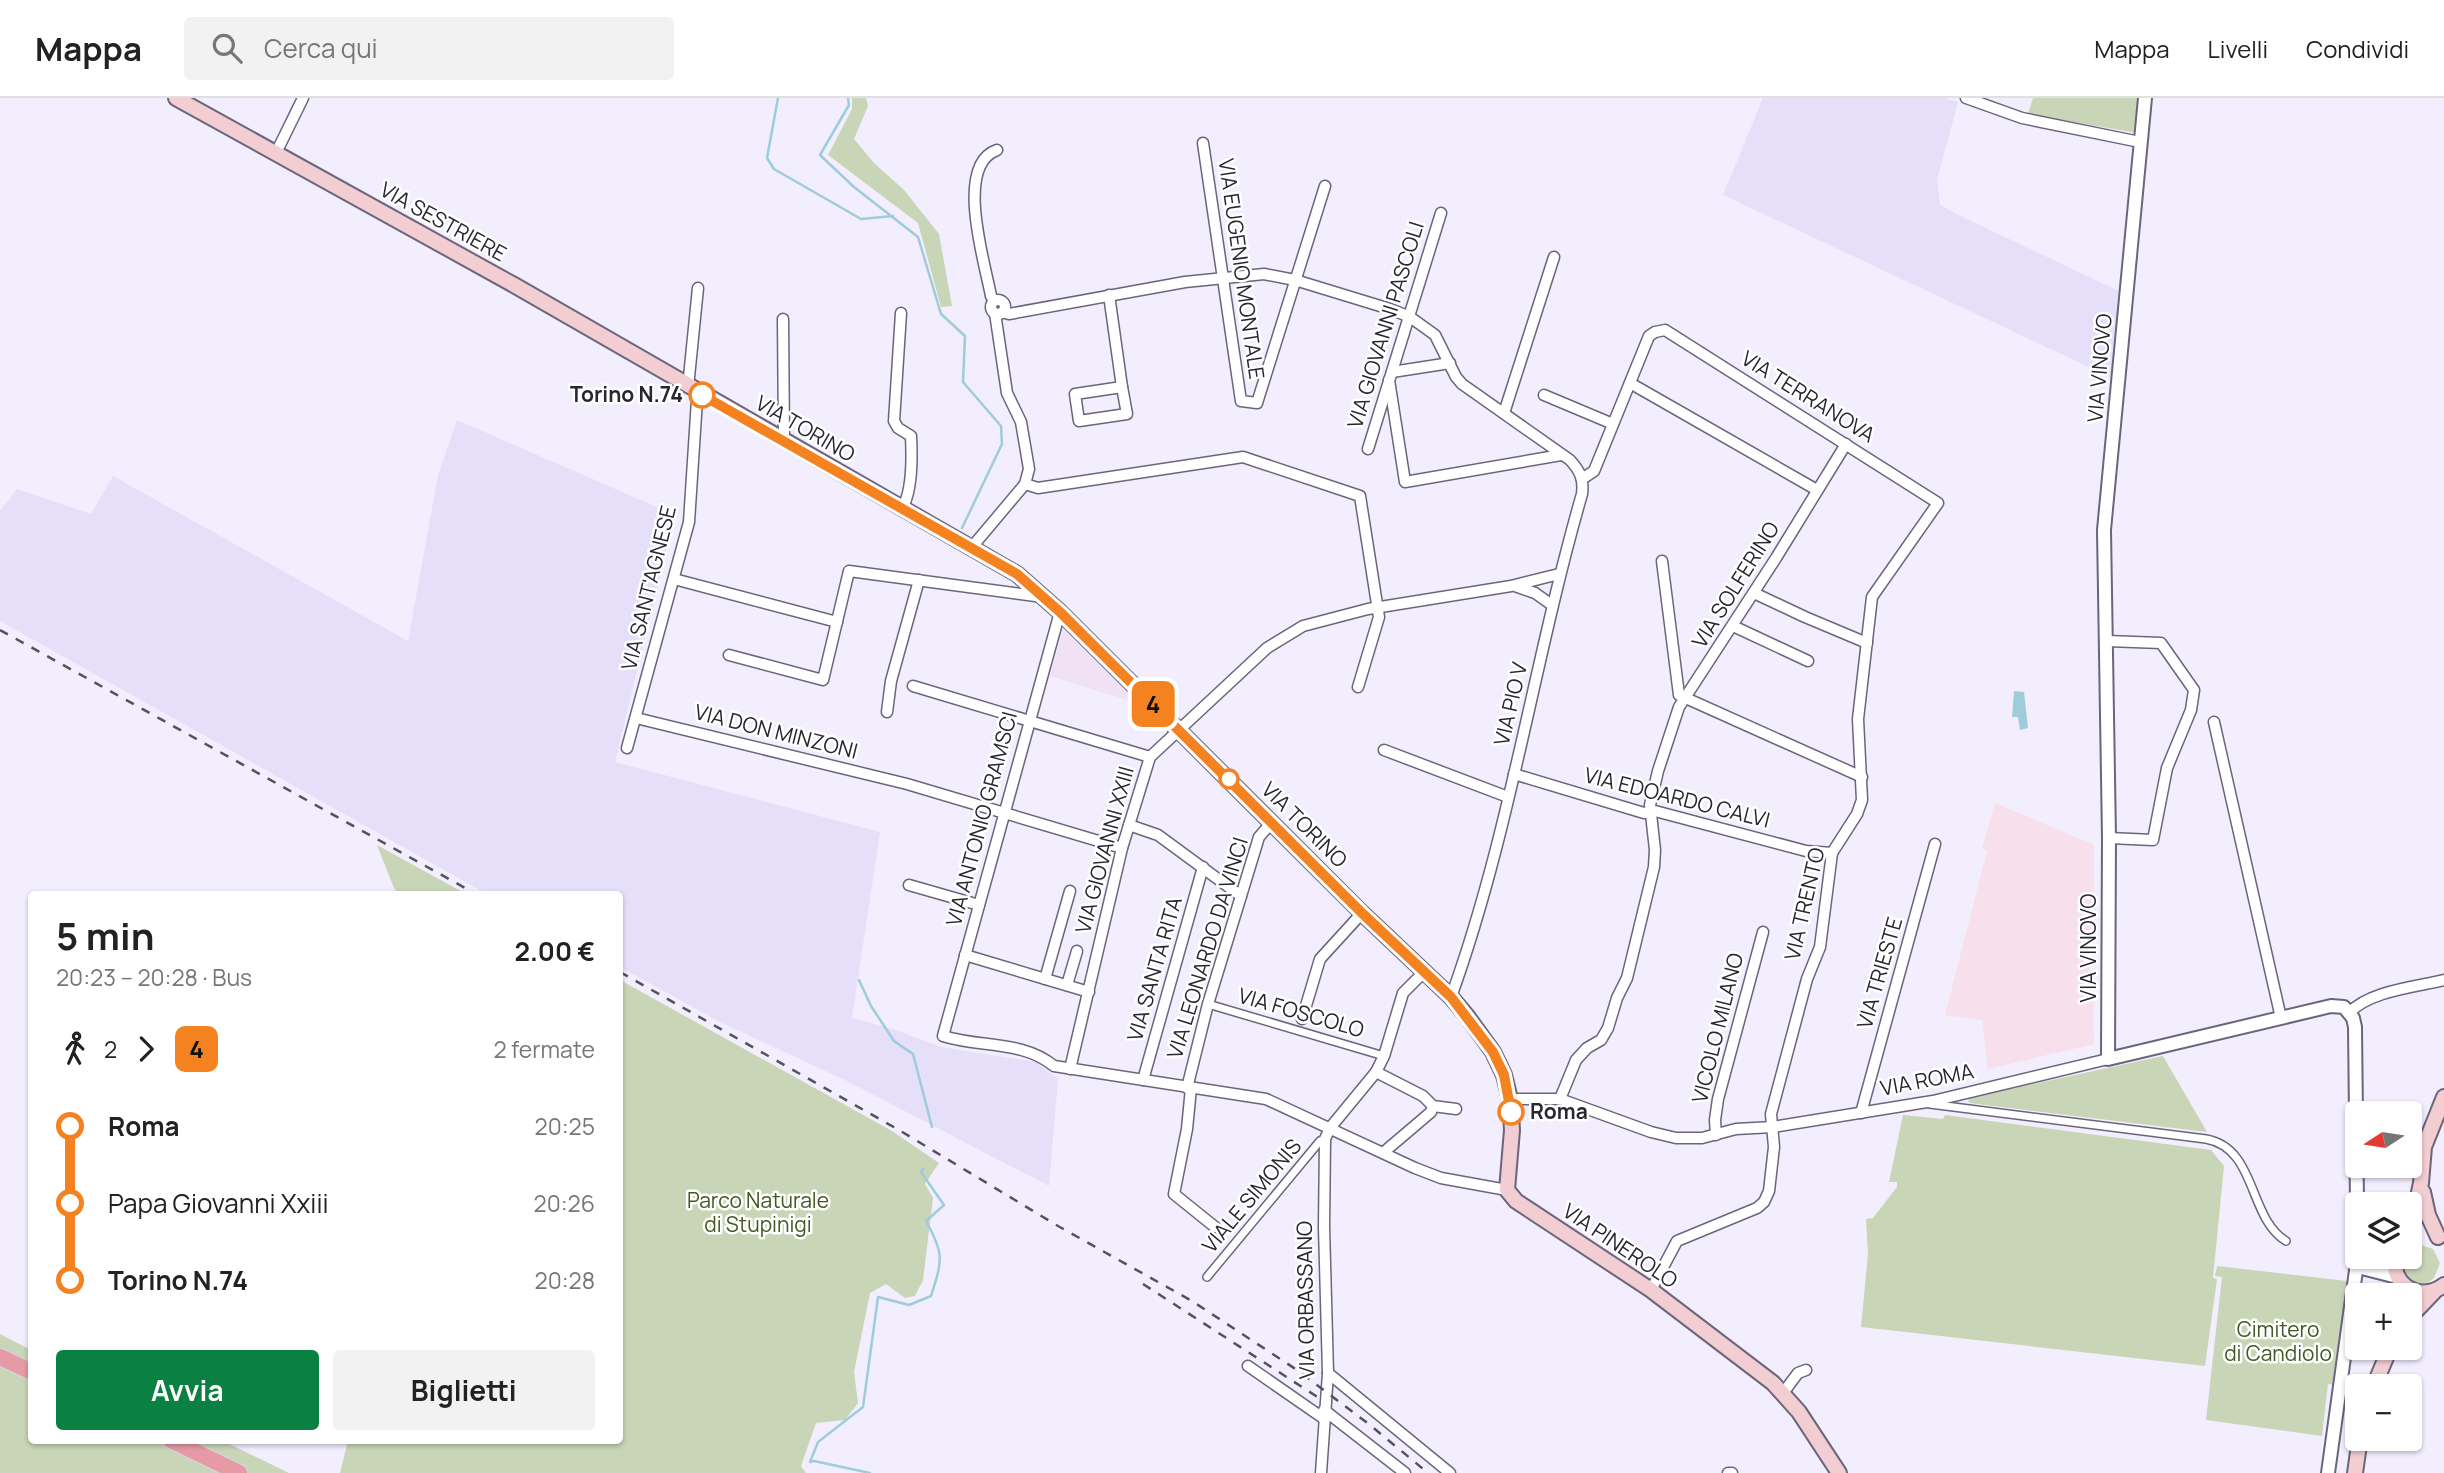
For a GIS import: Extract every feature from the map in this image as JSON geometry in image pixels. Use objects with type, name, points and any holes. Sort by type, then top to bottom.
[{"type":"main road","name":"VIA SESTRIERE","points":[[176,98],[514,285],[694,390]]},
{"type":"main road","name":"VIA TORINO","points":[[694,390],[1017,574],[1060,612],[1362,913],[1451,997],[1493,1052],[1504,1075],[1510,1099]]},
{"type":"main road","points":[[2419,1192],[2424,1147],[2444,1097]]},
{"type":"main road","points":[[1507,1190],[1512,1130],[1510,1099]]},
{"type":"main road","points":[[2421,1184],[2428,1215],[2441,1239]]},
{"type":"main road","name":"VIA PINEROLO","points":[[1507,1190],[1516,1201],[1651,1290],[1783,1393],[1799,1412],[1839,1473]]},
{"type":"main road","points":[[2422,1235],[2429,1234],[2441,1239]]},
{"type":"main road","points":[[2422,1305],[2439,1288]]},
{"type":"main road","points":[[0,1357],[28,1370]]},
{"type":"main road","points":[[180,1444],[239,1473]]},
{"type":"main road","points":[[2355,1473],[2358,1451]]},
{"type":"street","points":[[276,153],[303,98]]},
{"type":"street","points":[[1966,98],[2022,118],[2140,142]]},
{"type":"street","name":"VIA VINOVO","points":[[2108,1059],[2109,838],[2104,530],[2145,98]]},
{"type":"street","name":"VIA EUGENIO MONTALE","points":[[1203,143],[1241,401],[1257,403],[1296,281]]},
{"type":"street","points":[[972,547],[1024,484],[1029,469],[1021,422],[1007,393],[999,307],[991,296],[973,190],[983,160],[997,150]]},
{"type":"street","points":[[1296,281],[1325,186]]},
{"type":"street","name":"VIA GIOVANNI PASCOLI","points":[[1368,449],[1441,212]]},
{"type":"street","points":[[1504,413],[1554,257]]},
{"type":"street","points":[[999,307],[1023,310],[1109,295],[1264,274],[1296,281],[1409,317],[1430,329],[1462,384],[1561,454],[1578,470],[1582,479]]},
{"type":"street","name":"VIA SANT'AGNESE","points":[[627,748],[690,511],[697,400],[694,390],[698,288]]},
{"type":"street","points":[[1109,295],[1127,414],[1079,421],[1075,394],[1122,387]]},
{"type":"street","points":[[901,313],[894,421],[898,428],[911,436],[912,460],[908,498],[902,508]]},
{"type":"street","points":[[783,319],[784,441]]},
{"type":"street","name":"VIA PIO V","points":[[1451,997],[1466,954],[1529,716],[1559,574],[1582,494],[1582,479],[1594,471],[1647,339],[1655,332]]},
{"type":"street","name":"VIA TERRANOVA","points":[[1655,332],[1669,332],[1938,503]]},
{"type":"street","points":[[1450,363],[1390,376],[1405,482],[1561,454]]},
{"type":"street","points":[[1630,383],[1817,490]]},
{"type":"street","points":[[1544,395],[1613,424]]},
{"type":"street","name":"VIA SOLFERINO","points":[[1560,1099],[1576,1060],[1605,1035],[1627,978],[1654,867],[1655,849],[1650,805],[1658,771],[1684,698],[1733,626],[1846,444]]},
{"type":"street","points":[[1024,484],[1038,488],[1243,457],[1360,496],[1379,617],[1358,687]]},
{"type":"street","name":"VIA TRENTO","points":[[1651,1290],[1678,1241],[1748,1212],[1764,1202],[1771,1178],[1774,1147],[1771,1114],[1807,979],[1819,947],[1832,853],[1857,814],[1862,800],[1858,719],[1872,597],[1938,503]]},
{"type":"street","name":"VIA SOLFERINO","points":[[1662,561],[1679,695],[1684,698]]},
{"type":"street","points":[[729,655],[823,680],[849,570],[1043,597]]},
{"type":"street","name":"VIA GIOVANNI XXIII","points":[[1070,1069],[1122,848],[1150,757],[1199,709],[1281,638],[1316,621],[1379,607],[1511,586],[1559,574]]},
{"type":"street","points":[[674,579],[837,622]]},
{"type":"street","points":[[887,712],[891,681],[919,580]]},
{"type":"street","points":[[1511,586],[1535,593],[1552,605]]},
{"type":"street","points":[[1754,593],[1805,618],[1867,643]]},
{"type":"street","name":"VIA ANTONIO GRAMSCI","points":[[1060,612],[943,1036],[1034,1052],[1054,1066],[1070,1069]]},
{"type":"street","points":[[1733,626],[1808,661]]},
{"type":"street","points":[[2107,642],[2161,643],[2194,690],[2191,710],[2167,768],[2153,840],[2109,838]]},
{"type":"street","points":[[913,686],[1150,757]]},
{"type":"street","points":[[1684,698],[1862,777]]},
{"type":"street","name":"VIA DON MINZONI","points":[[636,718],[907,784],[1122,848]]},
{"type":"street","points":[[2214,722],[2281,1018]]},
{"type":"street","points":[[1384,750],[1508,797]]},
{"type":"street","name":"VIA EDOARDO CALVI","points":[[1514,774],[1644,813],[1656,811],[1805,851],[1832,853]]},
{"type":"street","name":"VIA LEONARDO DA VINCI","points":[[1215,1227],[1174,1194],[1187,1129],[1189,1088],[1208,1004],[1259,837],[1272,822]]},
{"type":"street","points":[[1129,825],[1158,835],[1241,896]]},
{"type":"street","name":"VIA TRIESTE","points":[[1861,1113],[1935,844]]},
{"type":"street","name":"VIA SANTA RITA","points":[[1143,1080],[1203,867]]},
{"type":"street","points":[[909,885],[979,905]]},
{"type":"street","name":"VIA GIOVANNI XXIII","points":[[1045,979],[1070,891]]},
{"type":"street","points":[[1299,1030],[1320,959],[1362,913]]},
{"type":"street","name":"VICOLO MILANO","points":[[1716,1135],[1718,1099],[1763,932]]},
{"type":"street","name":"VIA GIOVANNI XXIII","points":[[1067,985],[1077,951]]},
{"type":"street","points":[[965,955],[1089,992]]},
{"type":"street","name":"VIA ORBASSANO","points":[[1321,1473],[1328,1373],[1324,1227],[1325,1139],[1330,1128],[1376,1072],[1384,1056],[1403,993],[1424,972]]},
{"type":"street","points":[[2357,1192],[2356,1027],[2349,1013],[2357,1004],[2372,997],[2444,980]]},
{"type":"street","name":"VIA FOSCOLO","points":[[1208,1004],[1384,1056]]},
{"type":"street","name":"VIA ROMA","points":[[1510,1099],[1560,1099],[1651,1132],[1676,1138],[1702,1138],[1736,1129],[1773,1127],[1923,1103],[2331,1006],[2340,1005],[2349,1013]]},
{"type":"street","points":[[1070,1069],[1266,1099],[1441,1178],[1507,1190]]},
{"type":"street","points":[[1376,1072],[1423,1096],[1433,1106],[1456,1109]]},
{"type":"street","points":[[1923,1103],[2221,1143],[2236,1156],[2272,1228],[2286,1241]]},
{"type":"street","points":[[1384,1152],[1431,1112],[1433,1106]]},
{"type":"street","name":"VIALE SIMONIS","points":[[1207,1277],[1320,1140],[1325,1139]]},
{"type":"street","points":[[2328,1473],[2358,1269]]},
{"type":"street","points":[[2374,1269],[2397,1283]]},
{"type":"street","points":[[1248,1366],[1324,1414],[1400,1471]]},
{"type":"street","points":[[1783,1393],[1798,1373],[1806,1370]]},
{"type":"street","points":[[1328,1373],[1450,1473]]},
{"type":"shaded area","points":[[1763,98],[1945,98],[1958,102],[1937,180],[1940,204],[2119,291],[2112,378],[1723,195]]},
{"type":"shaded area","points":[[457,420],[673,514],[615,762],[880,832],[852,1018],[896,1030],[941,1047],[1036,1062],[1058,1079],[1049,1186],[849,1082],[722,1023],[623,969],[623,891],[482,891],[0,621],[0,511],[17,489],[91,514],[113,476],[408,641],[438,475]]},
{"type":"shaded area","points":[[1064,626],[1146,706],[1050,676]]},
{"type":"shaded area","points":[[1995,803],[2094,845],[2094,930],[2089,930],[2094,1044],[1988,1069],[1982,1020],[1945,1015],[1987,851],[1982,848]]},
{"type":"green space","points":[[852,98],[866,98],[868,106],[854,139],[874,163],[904,190],[939,234],[952,306],[941,307],[918,223],[828,155],[852,109]]},
{"type":"green space","points":[[2033,98],[2139,98],[2137,133],[2028,114]]},
{"type":"green space","points":[[377,845],[461,891],[396,891]]},
{"type":"green space","name":"Parco Naturale di Stupinigi","points":[[623,982],[892,1131],[939,1163],[925,1184],[933,1198],[923,1280],[915,1296],[905,1298],[886,1284],[870,1293],[854,1372],[858,1403],[845,1420],[816,1423],[801,1466],[806,1473],[340,1473],[347,1444],[623,1444]]},
{"type":"green space","points":[[2163,1056],[2207,1132],[1969,1103],[1968,1098]]},
{"type":"green space","points":[[1903,1115],[1943,1119],[1945,1115],[2211,1150],[2224,1166],[2213,1278],[2217,1279],[2205,1366],[1861,1327],[1868,1254],[1866,1219],[1873,1218],[1897,1187],[1897,1182],[1889,1182]]},
{"type":"green space","points":[[2422,1245],[2433,1249],[2440,1263],[2434,1278],[2422,1284],[2413,1282],[2401,1274],[2401,1269],[2422,1269]]},
{"type":"green space","name":"Cimitero di Candiolo","points":[[2217,1266],[2347,1281],[2336,1385],[2328,1384],[2322,1436],[2206,1420],[2222,1277],[2215,1276]]},
{"type":"green space","points":[[0,1334],[28,1348],[28,1444],[229,1444],[289,1473],[0,1473]]},
{"type":"water","points":[[2014,691],[2024,692],[2028,728],[2020,730],[2018,717],[2012,717]]},
{"type":"waterway","points":[[778,98],[767,158],[774,169],[861,219],[893,216]]},
{"type":"waterway","points":[[848,98],[849,105],[820,155],[854,187],[918,237],[941,314],[965,336],[963,382],[1001,426],[1002,444],[962,528]]},
{"type":"waterway","points":[[859,980],[871,1006],[894,1041],[913,1054],[932,1127]]},
{"type":"waterway","points":[[870,1473],[810,1462],[818,1442],[863,1407],[878,1297],[909,1305],[931,1296],[940,1258],[926,1221],[944,1205],[921,1172],[923,1169]]},
{"type":"railway","points":[[0,630],[471,891]]},
{"type":"railway","points":[[623,974],[899,1130],[1058,1226],[1192,1301],[1297,1370],[1428,1473]]},
{"type":"railway","points":[[1143,1284],[1319,1398]]},
{"type":"bus line","name":"4","points":[[702,395],[1017,574],[1060,612],[1362,913],[1451,997],[1493,1052],[1504,1075],[1511,1112]]},
{"type":"place","name":"Torino N.74","points":[[702,395]]},
{"type":"place","name":"Roma","points":[[1511,1112]]}]
